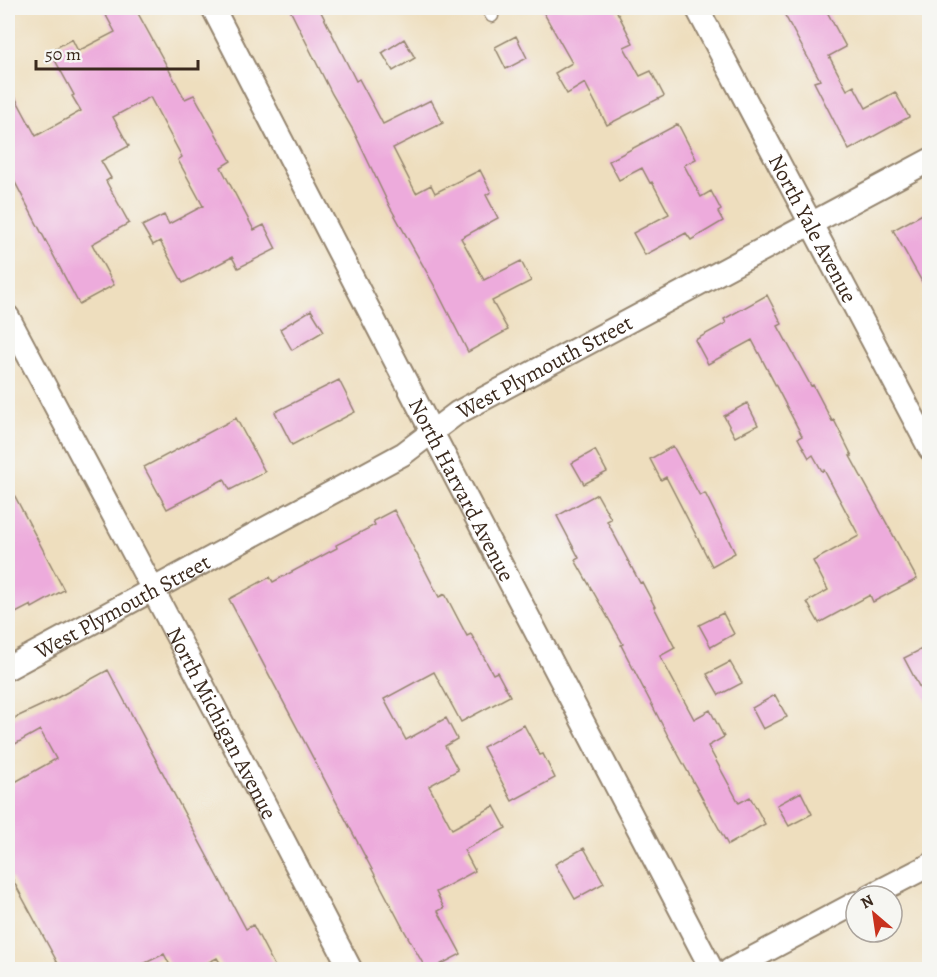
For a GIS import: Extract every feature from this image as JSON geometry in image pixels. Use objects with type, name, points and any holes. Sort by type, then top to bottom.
[{"type":"street","name":"North Harvard Avenue","points":[[213,8],[712,969]]},
{"type":"street","name":"North Yale Avenue","points":[[697,8],[930,449]]},
{"type":"street","name":"West Plymouth Street","points":[[8,668],[403,454],[457,413],[930,160]]},
{"type":"street","name":"North Michigan Avenue","points":[[8,317],[351,969]]},
{"type":"street","points":[[893,884],[930,865]]},
{"type":"street","points":[[730,969],[844,909]]},
{"type":"building","points":[[102,8],[135,8],[185,99],[194,95],[231,161],[221,167],[254,230],[264,225],[276,249],[238,268],[232,257],[183,283],[160,241],[153,245],[142,226],[164,215],[169,224],[203,206],[178,160],[182,157],[150,97],[113,117],[129,146],[101,161],[111,178],[106,181],[129,223],[92,244],[114,285],[79,304],[8,169],[8,84],[36,136],[81,111],[50,51],[72,39],[78,51],[115,32]]},
{"type":"building","points":[[289,8],[319,8],[356,81],[359,79],[383,124],[431,100],[443,123],[393,148],[416,193],[431,185],[435,193],[480,170],[491,192],[486,195],[498,218],[461,238],[484,280],[521,261],[531,281],[492,301],[508,330],[468,352],[390,207],[353,130],[332,94]]},
{"type":"building","points":[[541,8],[615,8],[633,43],[624,47],[640,76],[651,71],[664,96],[607,125],[585,83],[567,94],[555,73],[572,63]]},
{"type":"building","points":[[781,8],[825,8],[846,47],[829,56],[847,90],[854,86],[866,108],[895,92],[909,117],[849,150],[814,82],[820,80]]},
{"type":"building","points":[[516,36],[527,58],[506,69],[495,47]]},
{"type":"building","points":[[404,39],[415,58],[393,71],[382,53]]},
{"type":"building","points":[[678,124],[696,159],[684,165],[701,197],[711,191],[721,210],[718,212],[723,221],[691,240],[686,233],[645,255],[633,233],[669,214],[642,168],[619,180],[609,161]]},
{"type":"building","points":[[930,210],[930,296],[893,230]]},
{"type":"building","points":[[767,295],[782,324],[778,326],[811,386],[813,385],[832,421],[834,420],[852,456],[850,456],[917,579],[873,602],[870,595],[819,623],[807,602],[828,590],[813,561],[859,536],[824,470],[822,471],[813,455],[809,458],[798,438],[802,436],[752,340],[708,364],[695,340],[726,323],[724,319]]},
{"type":"building","points":[[311,310],[324,331],[292,350],[280,329]]},
{"type":"building","points":[[339,380],[355,412],[292,445],[275,412]]},
{"type":"building","points":[[747,403],[758,425],[735,437],[724,416]]},
{"type":"building","points":[[236,418],[265,472],[230,490],[224,479],[167,509],[144,467]]},
{"type":"building","points":[[673,446],[700,496],[705,493],[735,553],[712,566],[666,477],[661,480],[650,459]]},
{"type":"building","points":[[595,450],[607,472],[584,484],[572,463]]},
{"type":"building","points":[[8,483],[64,590],[32,608],[31,605],[8,617]]},
{"type":"building","points":[[597,494],[611,519],[607,521],[640,583],[642,582],[675,648],[660,656],[694,719],[710,710],[724,737],[708,746],[739,803],[750,797],[765,824],[728,845],[667,734],[621,645],[623,644],[575,560],[579,558],[557,516]]},
{"type":"building","points":[[394,510],[439,597],[445,594],[467,636],[471,634],[493,674],[497,672],[510,696],[461,722],[434,672],[384,699],[406,740],[446,718],[457,739],[445,746],[458,770],[429,786],[452,829],[494,806],[506,828],[464,850],[475,871],[436,892],[444,908],[438,911],[461,954],[432,969],[426,969],[404,930],[229,599],[270,577],[273,582],[337,548],[336,545],[375,525],[373,521]]},
{"type":"building","points":[[723,613],[734,634],[711,647],[699,625]]},
{"type":"building","points":[[930,645],[930,707],[904,658]]},
{"type":"building","points":[[730,662],[742,683],[719,695],[707,674]]},
{"type":"building","points":[[108,670],[246,929],[253,925],[276,969],[224,969],[217,958],[195,969],[172,969],[164,954],[133,969],[61,969],[8,871],[8,786],[56,759],[40,730],[8,748],[8,721]]},
{"type":"building","points":[[775,695],[787,717],[763,729],[752,708]]},
{"type":"building","points":[[524,725],[555,778],[512,801],[483,747]]},
{"type":"building","points":[[801,792],[812,814],[789,826],[777,805]]},
{"type":"building","points":[[584,848],[604,883],[575,899],[555,864]]}]
